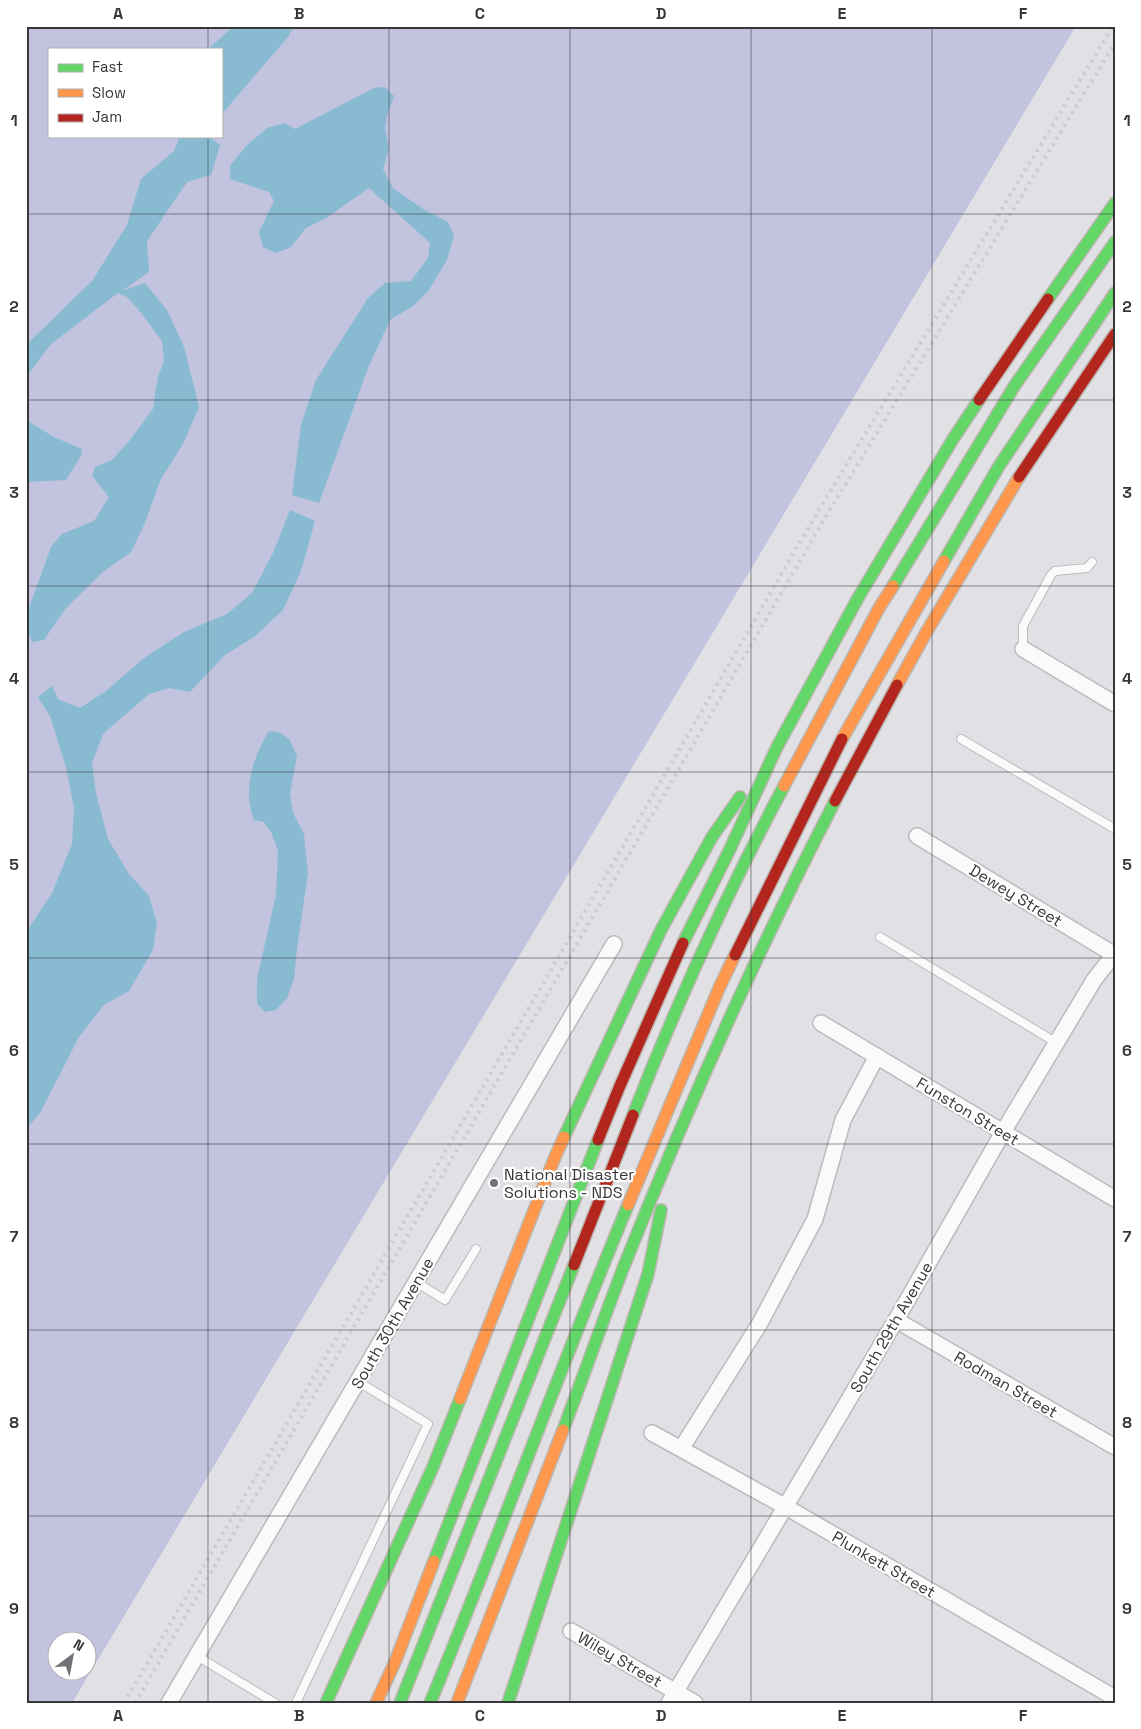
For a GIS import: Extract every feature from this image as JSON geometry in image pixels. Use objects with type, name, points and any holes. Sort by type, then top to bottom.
[{"type":"highway","points":[[376,1703],[395,1662],[474,1454],[619,1088],[680,950],[777,747],[858,598],[953,439],[1115,203]]},
{"type":"highway","points":[[400,1703],[664,1037],[758,836],[879,608],[1015,385],[1115,242]]},
{"type":"highway","points":[[430,1703],[463,1624],[587,1304],[720,986],[842,738],[999,466],[1115,293]]},
{"type":"highway","points":[[457,1703],[624,1267],[748,979],[794,881],[926,631],[1017,481],[1115,334]]},
{"type":"highway","points":[[326,1703],[433,1467],[555,1157],[612,1031],[661,930],[712,837],[777,747]]},
{"type":"highway","points":[[508,1703],[648,1274],[672,1152]]},
{"type":"street","points":[[1023,649],[1115,704]]},
{"type":"street","name":"Dewey Street","points":[[917,836],[1114,954]]},
{"type":"street","name":"South 30th Avenue","points":[[169,1703],[614,944]]},
{"type":"street","name":"South 29th Avenue","points":[[673,1697],[896,1320],[1003,1132],[1094,980],[1114,954]]},
{"type":"street","name":"Funston Street","points":[[821,1023],[1115,1198]]},
{"type":"street","points":[[681,1449],[760,1323],[815,1220],[843,1120],[877,1056]]},
{"type":"street","name":"Rodman Street","points":[[896,1320],[1115,1447]]},
{"type":"street","name":"Plunkett Street","points":[[652,1433],[786,1507],[1115,1698]]},
{"type":"street","name":"Wiley Street","points":[[571,1631],[673,1697],[695,1703]]},
{"type":"lane","points":[[1023,649],[1023,626],[1051,575],[1055,571],[1087,568],[1092,562]]},
{"type":"lane","points":[[961,739],[1115,829]]},
{"type":"lane","points":[[880,937],[1057,1043]]},
{"type":"lane","points":[[416,1282],[445,1300],[476,1249]]},
{"type":"lane","points":[[296,1703],[428,1424],[358,1381]]},
{"type":"lane","points":[[197,1656],[275,1703]]},
{"type":"shaded area","points":[[26,26],[1076,26],[98,1660],[98,1632],[48,1632],[48,1682],[85,1682],[72,1703],[26,1703]]},
{"type":"shaded area","points":[[234,26],[294,26],[288,37],[222,114],[222,48],[209,48]]},
{"type":"shaded area","points":[[385,87],[394,96],[387,115],[385,129],[389,148],[383,169],[393,188],[423,209],[448,222],[454,235],[447,260],[429,290],[413,306],[390,320],[368,368],[319,503],[292,495],[301,425],[316,380],[368,298],[385,283],[411,281],[428,258],[430,243],[369,188],[326,218],[306,228],[291,247],[276,253],[263,247],[259,232],[274,201],[269,192],[230,179],[230,166],[246,146],[267,128],[285,123],[295,129],[374,88]]},
{"type":"shaded area","points":[[179,138],[211,138],[220,145],[211,175],[187,182],[147,241],[149,272],[122,291],[145,283],[167,310],[184,347],[199,407],[183,444],[161,479],[144,525],[131,552],[104,571],[66,608],[44,640],[32,642],[26,627],[26,616],[51,547],[62,534],[94,521],[109,497],[92,476],[95,467],[112,460],[153,409],[158,376],[164,362],[162,341],[127,297],[118,293],[51,344],[26,377],[26,345],[92,281],[127,225],[141,179],[174,151]]},
{"type":"shaded area","points":[[26,420],[54,437],[82,449],[81,456],[66,480],[26,482]]},
{"type":"shaded area","points":[[290,510],[315,521],[301,571],[283,610],[254,637],[225,655],[190,692],[169,688],[149,694],[103,734],[92,763],[96,793],[108,839],[129,874],[149,896],[157,923],[153,950],[129,991],[104,1005],[79,1037],[40,1113],[26,1129],[27,931],[52,893],[72,844],[74,808],[66,767],[50,716],[38,697],[52,686],[58,699],[80,708],[106,691],[144,658],[184,632],[227,614],[252,593],[274,551]]},
{"type":"shaded area","points":[[269,731],[281,733],[290,740],[297,756],[290,793],[293,813],[304,834],[308,873],[294,979],[287,998],[276,1010],[265,1012],[257,1004],[257,979],[276,895],[278,851],[271,832],[264,822],[254,820],[249,797],[249,786],[258,752]]},
{"type":"railway","points":[[124,1703],[817,513],[1113,26]]},
{"type":"railway","points":[[135,1703],[825,518],[1115,43]]},
{"type":"traffic: fast","points":[[1048,299],[1115,203]]},
{"type":"traffic: fast","points":[[893,586],[1015,385],[1115,242]]},
{"type":"traffic: fast","points":[[944,561],[999,466],[1115,293]]},
{"type":"traffic: fast","points":[[683,943],[729,851],[777,747],[858,598],[953,439],[979,400]]},
{"type":"traffic: fast","points":[[633,1115],[667,1031],[704,949],[784,786]]},
{"type":"traffic: fast","points":[[564,1137],[661,930],[712,837],[740,797]]},
{"type":"traffic: fast","points":[[563,1430],[624,1266],[698,1089],[778,915],[835,801]]},
{"type":"traffic: fast","points":[[434,1561],[598,1140]]},
{"type":"traffic: fast","points":[[430,1703],[628,1205]]},
{"type":"traffic: fast","points":[[508,1703],[648,1274],[661,1210]]},
{"type":"traffic: fast","points":[[400,1703],[574,1265]]},
{"type":"traffic: fast","points":[[326,1703],[433,1467],[460,1399]]},
{"type":"traffic: slow","points":[[897,685],[1019,477]]},
{"type":"traffic: slow","points":[[842,739],[944,561]]},
{"type":"traffic: slow","points":[[784,786],[879,608],[893,586]]},
{"type":"traffic: slow","points":[[628,1205],[720,986],[735,955]]},
{"type":"traffic: slow","points":[[460,1399],[564,1137]]},
{"type":"traffic: slow","points":[[457,1703],[563,1430]]},
{"type":"traffic: slow","points":[[376,1703],[395,1662],[434,1561]]},
{"type":"traffic: jam","points":[[979,400],[1048,299]]},
{"type":"traffic: jam","points":[[1019,477],[1115,334]]},
{"type":"traffic: jam","points":[[835,801],[897,685]]},
{"type":"traffic: jam","points":[[735,955],[842,739]]},
{"type":"traffic: jam","points":[[598,1140],[683,943]]},
{"type":"traffic: jam","points":[[574,1265],[633,1115]]},
{"type":"place","name":"National Disaster Solutions - NDS","points":[[494,1183]]}]
